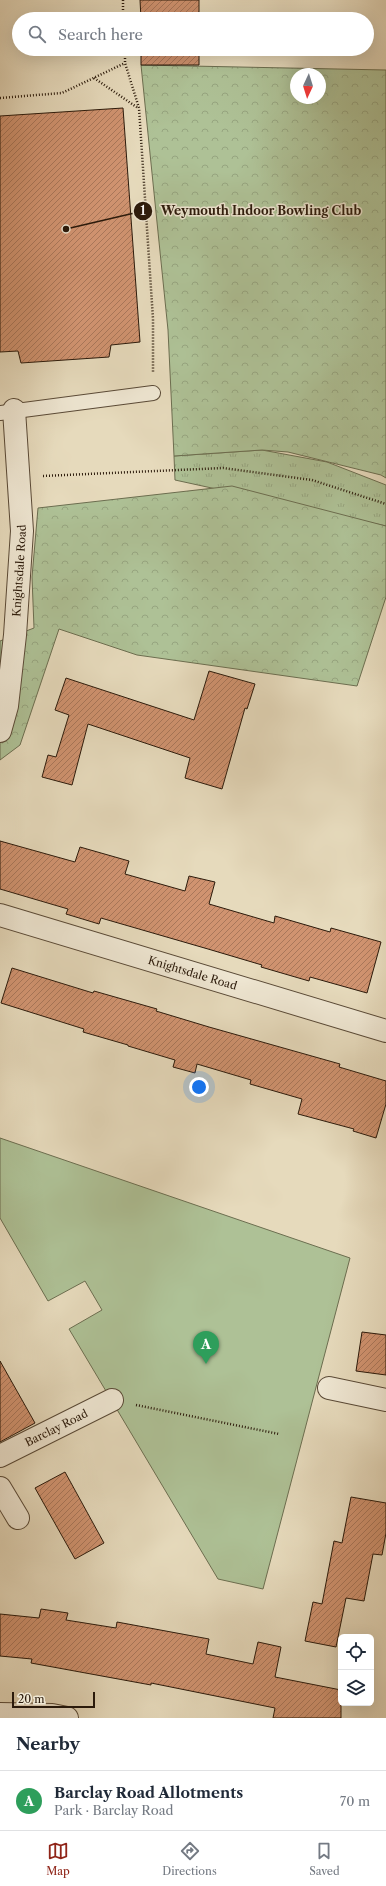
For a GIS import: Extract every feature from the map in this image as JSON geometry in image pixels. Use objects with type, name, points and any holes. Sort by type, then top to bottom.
[{"type":"street","name":"Knightsdale Road","points":[[0,731],[7,706],[20,581],[22,531],[18,477],[7,412]]},
{"type":"street","name":"Knightsdale Road","points":[[0,915],[386,1031]]},
{"type":"street","points":[[329,1388],[386,1400]]},
{"type":"street","name":"Barclay Road","points":[[0,1456],[112,1400]]},
{"type":"street","points":[[0,1488],[18,1518]]},
{"type":"street","points":[[0,1714],[67,1718]]},
{"type":"lane","points":[[7,412],[153,393]]},
{"type":"path","points":[[123,0],[123,12]]},
{"type":"path","points":[[125,56],[139,108],[153,319],[153,393]]},
{"type":"path","points":[[0,98],[62,93],[125,62]]},
{"type":"path","points":[[93,78],[139,108]]},
{"type":"path","points":[[18,477],[223,468],[312,480],[386,504]]},
{"type":"path","points":[[112,1400],[279,1434]]},
{"type":"green space","points":[[141,65],[290,68],[290,104],[326,104],[326,69],[386,70],[386,478],[381,475],[288,452],[262,450],[174,456],[168,330]]},
{"type":"green space","points":[[262,450],[327,462],[386,485],[386,526],[175,480],[174,456]]},
{"type":"green space","points":[[232,486],[386,526],[386,597],[357,686],[137,655],[59,629],[20,745],[0,760],[0,641],[34,628],[32,577],[38,508]]},
{"type":"green space","points":[[0,1138],[350,1258],[263,1589],[218,1579],[69,1329],[102,1310],[85,1281],[48,1301],[0,1218]]},
{"type":"building","points":[[140,0],[199,0],[199,12],[141,12]]},
{"type":"building","points":[[141,56],[199,56],[199,65],[141,65]]},
{"type":"building","points":[[123,108],[140,342],[111,345],[109,357],[21,363],[18,351],[0,352],[0,116]]},
{"type":"building","points":[[209,671],[255,684],[247,709],[245,708],[222,789],[185,778],[190,758],[88,724],[72,785],[42,777],[48,755],[56,757],[69,715],[55,710],[66,678],[194,720]]},
{"type":"building","points":[[0,841],[75,862],[80,847],[129,861],[125,874],[185,891],[189,876],[215,882],[209,904],[274,923],[275,916],[330,932],[331,928],[381,942],[367,993],[310,977],[309,981],[261,967],[262,965],[101,918],[99,924],[66,914],[68,909],[0,889]]},
{"type":"building","points":[[12,968],[93,993],[94,991],[157,1009],[156,1011],[209,1027],[340,1064],[339,1067],[386,1081],[386,1104],[376,1138],[353,1131],[354,1129],[298,1114],[302,1099],[250,1084],[251,1080],[197,1064],[195,1073],[173,1067],[175,1060],[83,1032],[84,1029],[1,1003]]},
{"type":"building","points":[[362,1332],[386,1335],[386,1375],[356,1371]]},
{"type":"building","points":[[0,1361],[35,1423],[0,1442]]},
{"type":"building","points":[[65,1472],[104,1543],[75,1559],[35,1488]]},
{"type":"building","points":[[351,1497],[386,1503],[386,1533],[382,1555],[373,1554],[364,1601],[346,1598],[336,1647],[305,1641],[313,1602],[322,1604],[334,1541],[342,1543]]},
{"type":"building","points":[[41,1609],[68,1613],[66,1620],[116,1628],[117,1622],[209,1639],[206,1654],[253,1664],[258,1642],[281,1647],[275,1677],[338,1689],[338,1706],[341,1706],[341,1718],[273,1718],[275,1708],[151,1683],[151,1685],[31,1663],[32,1659],[0,1656],[0,1614],[39,1618]]},
{"type":"place","name":"Weymouth Indoor Bowling Club","points":[[66,229]]},
{"type":"place","name":"Barclay Road Allotments","points":[[206,1364]]}]
